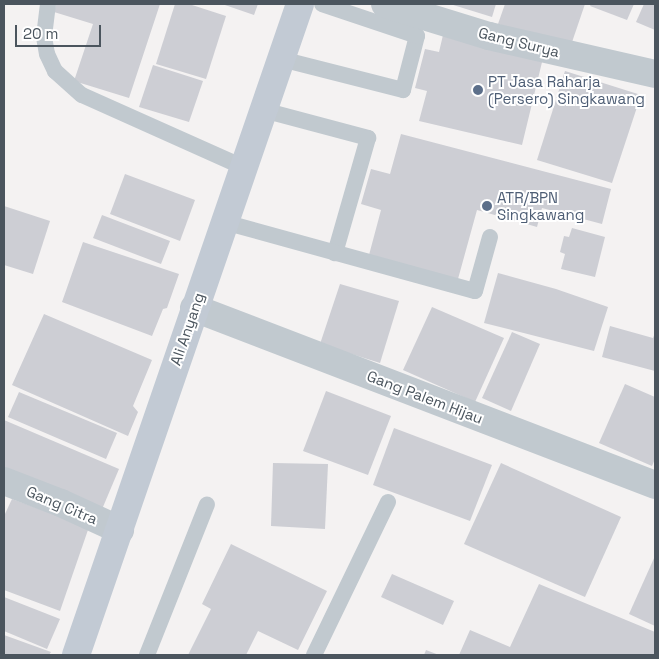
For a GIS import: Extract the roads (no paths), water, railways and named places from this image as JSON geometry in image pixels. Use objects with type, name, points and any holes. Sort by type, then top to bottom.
[{"type":"street","name":"Ali Anyang","points":[[76,655],[300,4]]},
{"type":"street","name":"Gang Surya","points":[[386,4],[489,36],[655,74]]},
{"type":"street","name":"Gang Palem Hijau","points":[[194,308],[655,486]]},
{"type":"street","name":"Gang Citra","points":[[4,481],[61,503],[120,530]]},
{"type":"lane","points":[[48,4],[44,37],[47,54],[54,71],[82,95],[243,167]]},
{"type":"lane","points":[[281,59],[403,90],[417,36],[322,4]]},
{"type":"lane","points":[[263,110],[368,138],[335,253]]},
{"type":"lane","points":[[224,222],[475,291],[490,237]]},
{"type":"lane","points":[[314,655],[388,502]]},
{"type":"lane","points":[[147,655],[207,504]]},
{"type":"place","name":"PT Jasa Raharja (Persero) Singkawang","points":[[478,90]]},
{"type":"place","name":"ATR/BPN Singkawang","points":[[487,206]]}]
